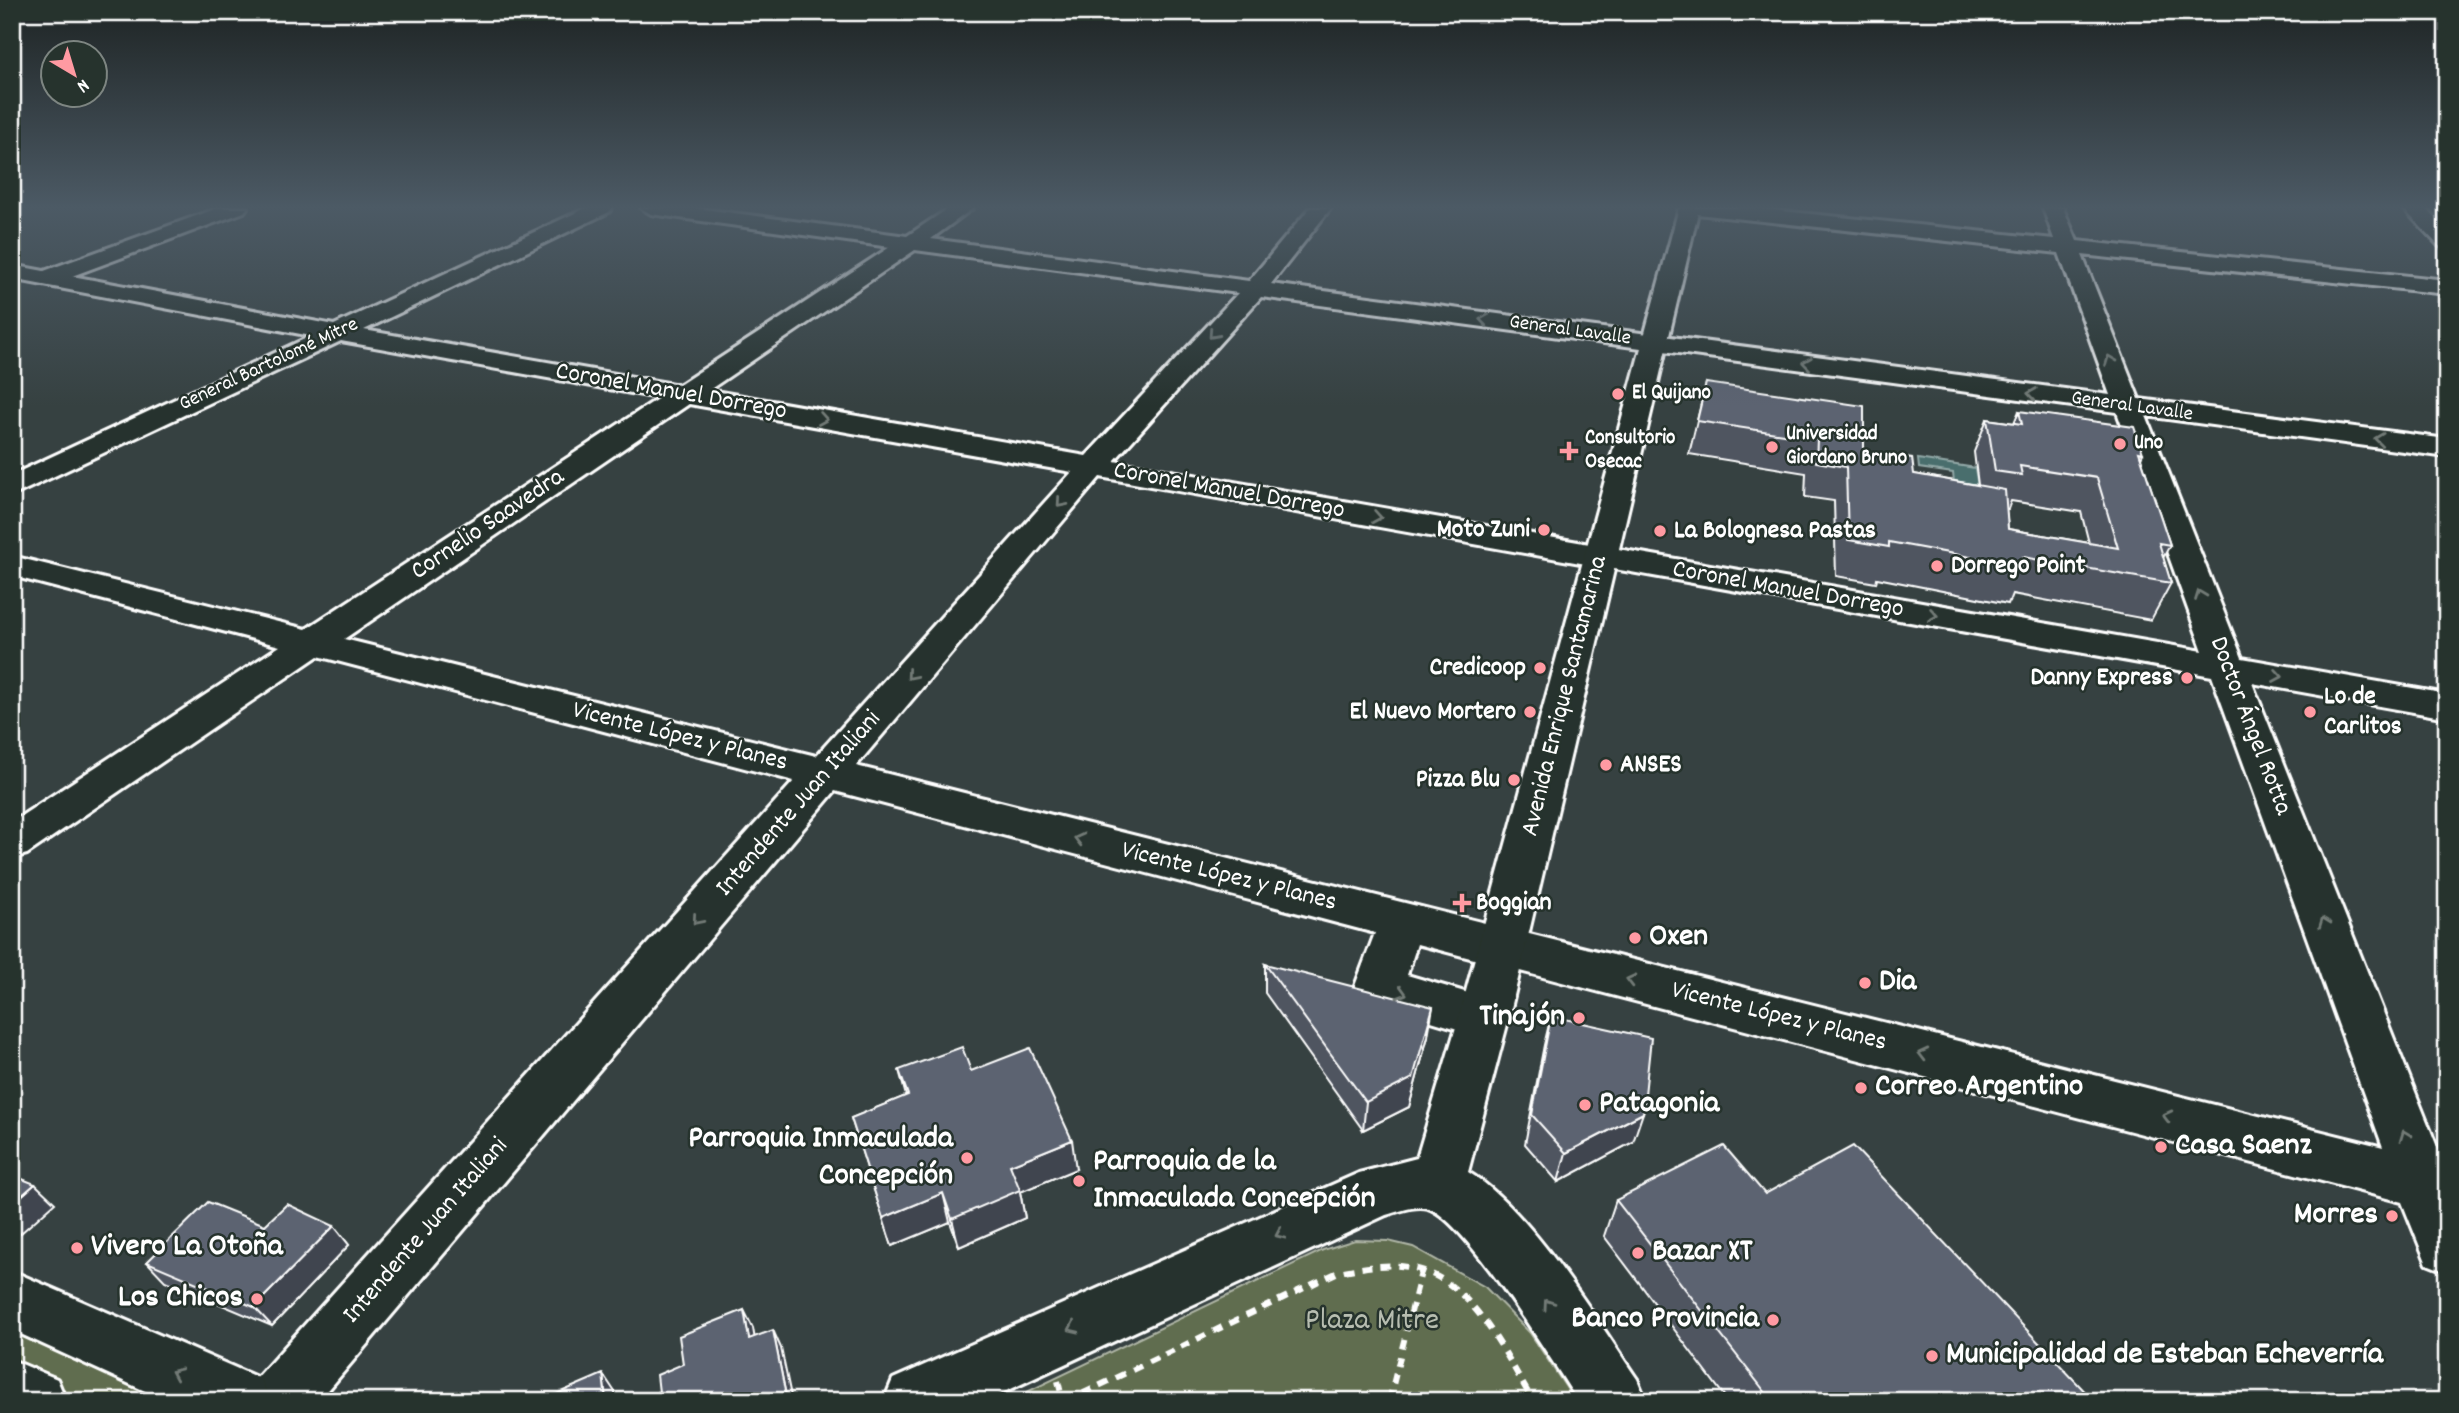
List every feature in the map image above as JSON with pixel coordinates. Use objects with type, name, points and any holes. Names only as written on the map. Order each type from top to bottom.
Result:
[{"type":"street","name":"Coronel Manuel Dorrego","points":[[23,274],[683,395],[2447,706]]},
{"type":"street","points":[[12,290],[57,274]]},
{"type":"street","name":"General Bartolomé Mitre","points":[[12,487],[462,274]]},
{"type":"street","name":"Cornelio Saavedra","points":[[12,843],[864,274]]},
{"type":"street","name":"General Lavalle","points":[[1142,274],[2447,448]]},
{"type":"street","name":"Intendente Juan Italiani","points":[[278,1401],[1093,467],[1267,274]]},
{"type":"street","name":"Avenida Enrique Santamarina","points":[[1437,1184],[1484,1017],[1672,274]]},
{"type":"street","name":"Doctor Ángel Rotta","points":[[2078,274],[2227,667],[2435,1185],[2447,1245]]},
{"type":"street","points":[[2314,274],[2447,288]]},
{"type":"street","name":"Vicente López y Planes","points":[[12,566],[2435,1185]]},
{"type":"street","points":[[1402,921],[1379,986],[1484,1017]]},
{"type":"street","points":[[915,1401],[1188,1275],[1379,1191],[1409,1185],[1437,1184],[1459,1199],[1500,1240],[1615,1401]]},
{"type":"street","points":[[12,1300],[239,1401]]},
{"type":"street","points":[[12,1391],[35,1401]]},
{"type":"path","points":[[1067,1401],[1338,1272],[1364,1264],[1422,1268],[1451,1284],[1465,1297],[1533,1401]]},
{"type":"path","points":[[1389,1401],[1422,1268]]},
{"type":"green space","name":"Plaza Mitre","points":[[1355,1240],[1388,1241],[1413,1247],[1485,1287],[1530,1333],[1575,1401],[1008,1401],[1323,1250]]},
{"type":"green space","points":[[12,1301],[239,1401],[35,1401],[12,1391]]},
{"type":"water","points":[[1918,459],[1975,468],[1978,486],[1954,482],[1953,473],[1919,468]]},
{"type":"building","points":[[1706,383],[1864,406],[1864,451],[1912,458],[1914,474],[2005,490],[2008,529],[2118,548],[2097,478],[2020,466],[2022,475],[1995,471],[1987,419],[2022,424],[2019,411],[2134,427],[2143,453],[2139,452],[2170,545],[2159,543],[2171,583],[2023,557],[2024,567],[1889,542],[1889,547],[1848,540],[1846,467],[1816,462],[1817,439],[1697,421]]},
{"type":"building","points":[[1265,964],[1433,1007],[1413,1078],[1366,1102]]},
{"type":"building","name":"Patagonia","points":[[1551,1016],[1651,1038],[1643,1113],[1566,1153],[1532,1115]]},
{"type":"building","name":"Parroquia Inmaculada Concepción","points":[[962,1047],[971,1071],[1030,1048],[1072,1140],[1010,1165],[1020,1190],[952,1219],[943,1193],[883,1218],[851,1118],[908,1095],[899,1070]]},
{"type":"building","points":[[1724,1146],[1765,1194],[1853,1146],[2094,1401],[1763,1401],[1769,1397],[1616,1200]]},
{"type":"building","points":[[12,1175],[35,1184],[12,1204]]},
{"type":"building","points":[[208,1202],[265,1225],[287,1204],[334,1226],[254,1307],[147,1262]]},
{"type":"building","points":[[744,1310],[749,1339],[773,1330],[787,1401],[660,1401],[657,1375],[683,1364],[679,1336]]},
{"type":"building","points":[[603,1374],[606,1401],[540,1401]]},
{"type":"place","name":"El Quijano","points":[[1618,394]]},
{"type":"place","name":"Uno","points":[[2120,444]]},
{"type":"place","name":"Universidad Giordano Bruno","points":[[1772,447]]},
{"type":"place","name":"Consultorio Osecac","points":[[1569,451]]},
{"type":"place","name":"Moto Zuni","points":[[1544,530]]},
{"type":"place","name":"La Bolognesa Pastas","points":[[1660,531]]},
{"type":"place","name":"Dorrego Point","points":[[1937,566]]},
{"type":"place","name":"Credicoop","points":[[1540,668]]},
{"type":"place","name":"Danny Express","points":[[2187,678]]},
{"type":"place","name":"El Nuevo Mortero","points":[[1530,712]]},
{"type":"place","name":"Lo de Carlitos","points":[[2310,712]]},
{"type":"place","name":"ANSES","points":[[1606,765]]},
{"type":"place","name":"Pizza Blu","points":[[1514,780]]},
{"type":"place","name":"Boggian","points":[[1462,903]]},
{"type":"place","name":"Oxen","points":[[1635,938]]},
{"type":"place","name":"Dia","points":[[1865,983]]},
{"type":"place","name":"Tinajón","points":[[1579,1018]]},
{"type":"place","name":"Correo Argentino","points":[[1861,1088]]},
{"type":"place","name":"Patagonia","points":[[1585,1105]]},
{"type":"place","name":"Casa Saenz","points":[[2161,1147]]},
{"type":"place","name":"Parroquia Inmaculada Concepción","points":[[967,1158]]},
{"type":"place","name":"Parroquia de la Inmaculada Concepción","points":[[1079,1181]]},
{"type":"place","name":"Morres","points":[[2392,1216]]},
{"type":"place","name":"Vivero La Otoña","points":[[77,1248]]},
{"type":"place","name":"Bazar XT","points":[[1638,1253]]},
{"type":"place","name":"Los Chicos","points":[[257,1299]]},
{"type":"place","name":"Banco Provincia","points":[[1773,1320]]},
{"type":"place","name":"Municipalidad de Esteban Echeverría","points":[[1932,1356]]}]
